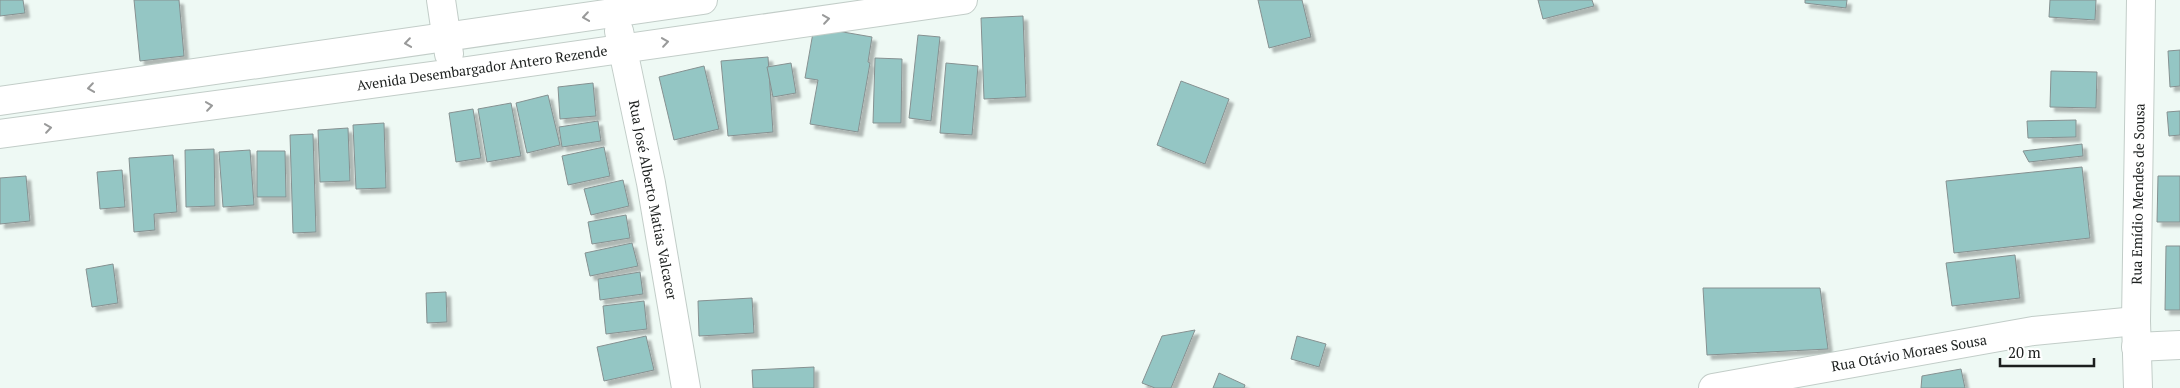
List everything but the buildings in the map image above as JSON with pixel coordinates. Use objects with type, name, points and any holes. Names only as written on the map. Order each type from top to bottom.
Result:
[{"type":"street","points":[[441,0],[452,73]]},
{"type":"street","name":"Avenida Desembargador Antero Rezende","points":[[0,134],[452,73],[963,0]]},
{"type":"street","name":"Rua Emídio Mendes de Sousa","points":[[2138,388],[2136,334],[2141,0]]},
{"type":"street","points":[[0,101],[447,38],[691,1]]},
{"type":"street","name":"Rua José Alberto Matias Valcacer","points":[[615,13],[651,183],[686,388]]},
{"type":"street","points":[[133,82],[138,116]]},
{"type":"street","name":"Rua Otávio Moraes Sousa","points":[[1713,388],[2033,331],[2136,334],[2180,345]]}]
